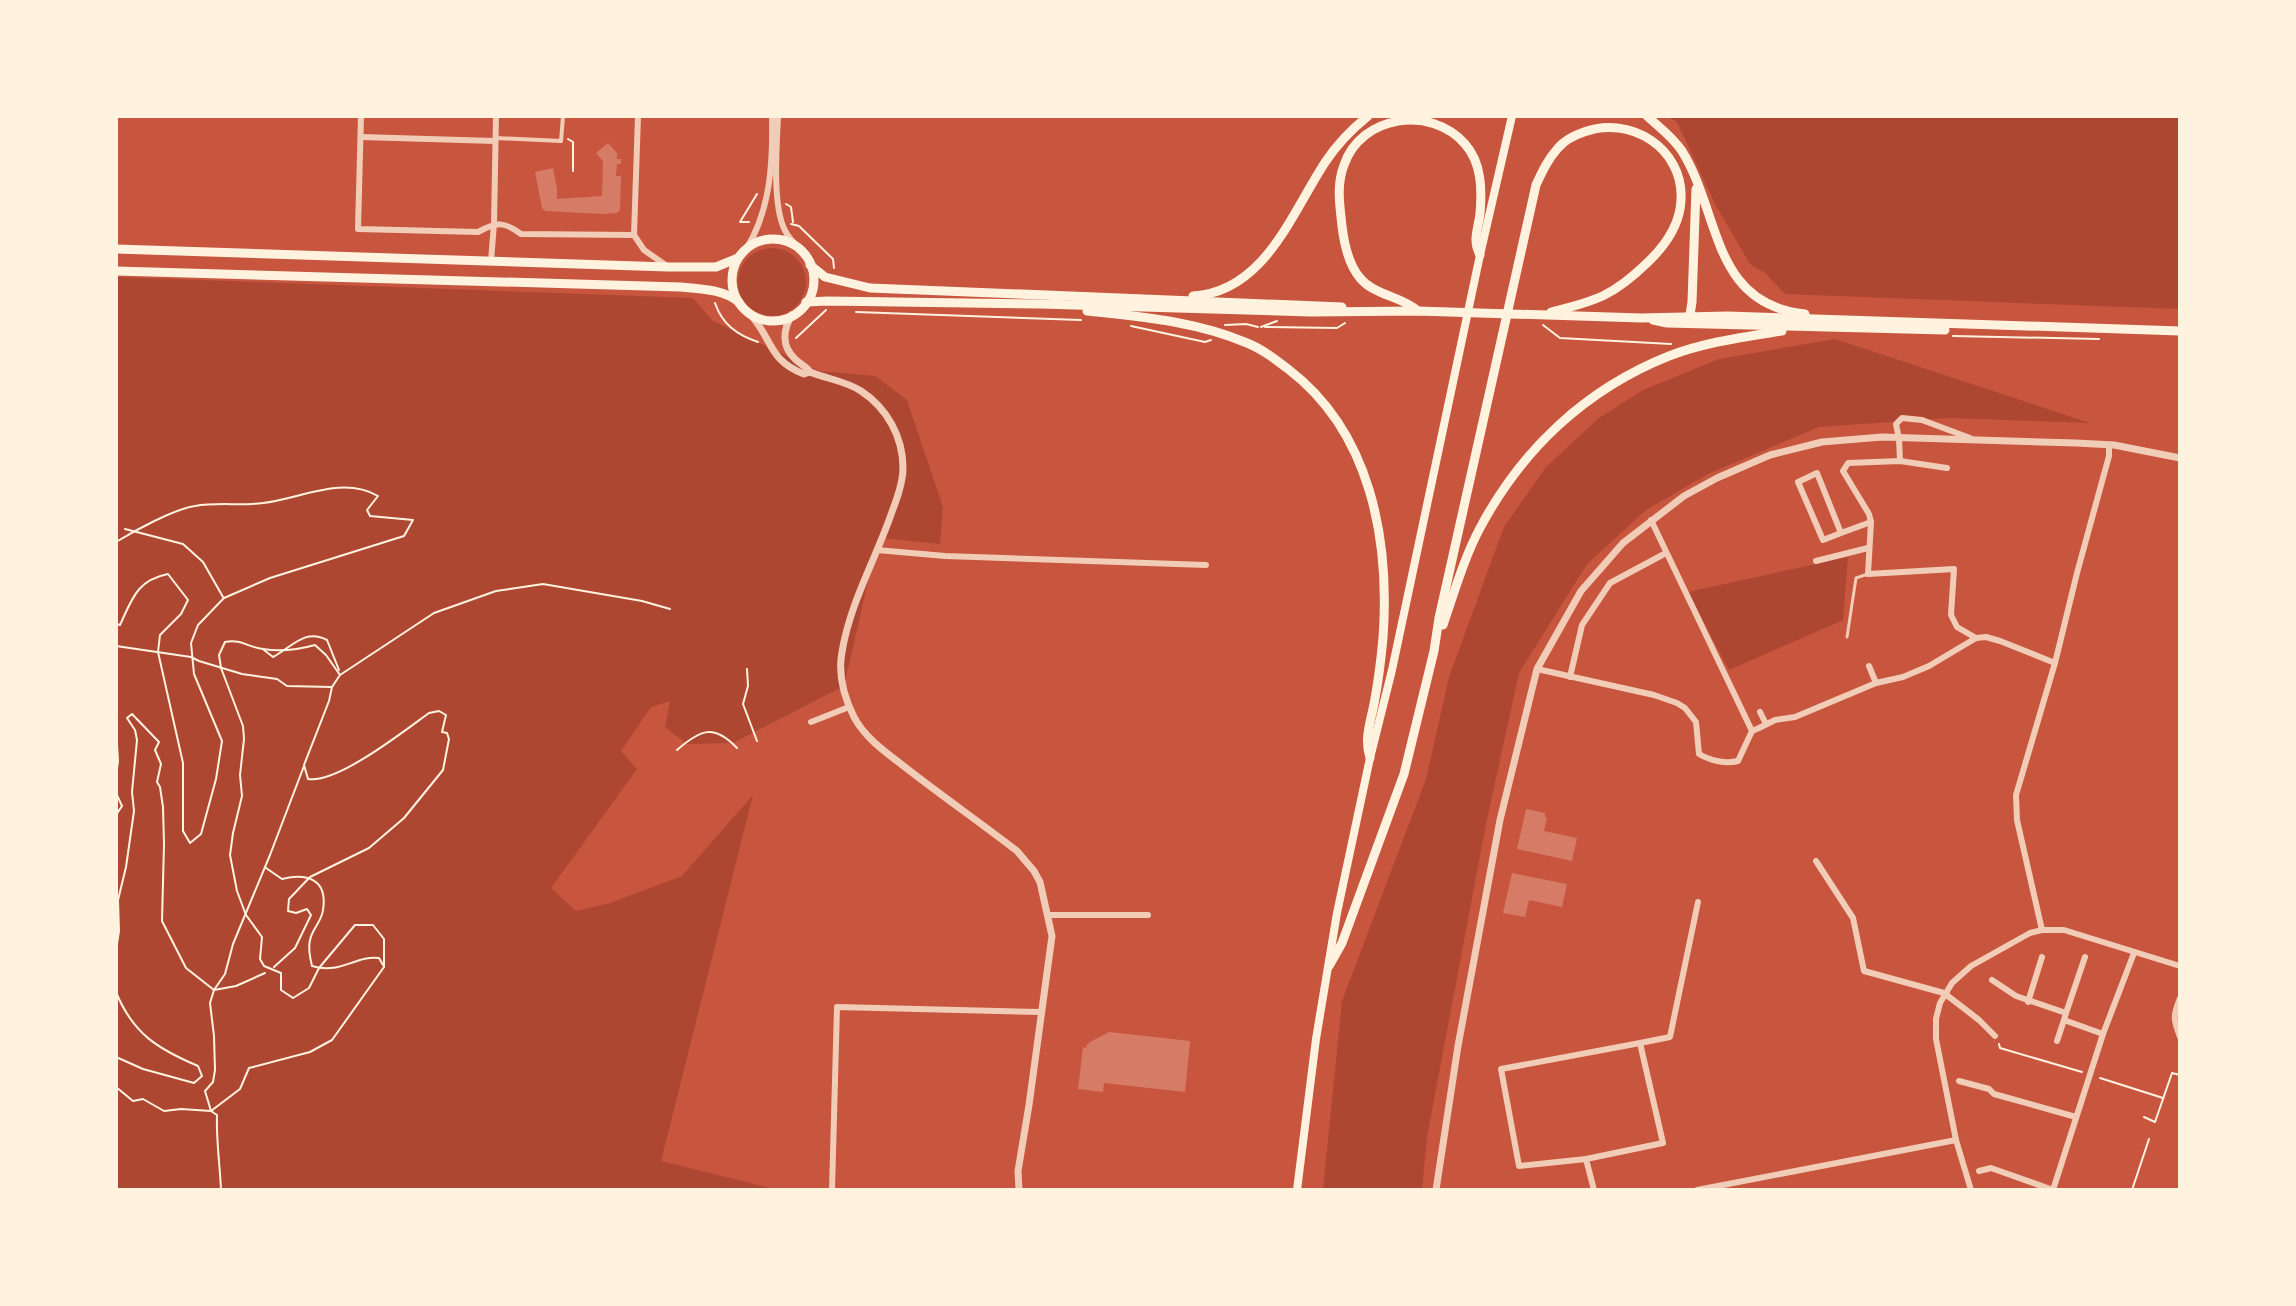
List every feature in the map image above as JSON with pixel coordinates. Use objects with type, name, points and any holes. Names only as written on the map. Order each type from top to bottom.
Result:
[{"type":"main road","points":[[1117,298],[1132,294],[1199,296],[1223,289],[1248,274],[1270,251],[1327,158],[1347,133],[1368,116]]},
{"type":"main road","points":[[1297,1190],[1316,1039],[1337,913],[1512,116]]},
{"type":"main road","points":[[1647,116],[1672,138],[1683,153],[1724,258],[1748,292],[1764,303],[1782,309],[1840,320]]},
{"type":"main road","points":[[1418,311],[1410,304],[1378,292],[1360,278],[1344,240],[1338,188],[1344,163],[1375,128],[1400,119],[1422,120],[1448,129],[1466,145],[1477,165],[1481,186],[1480,215],[1474,245],[1480,255]]},
{"type":"main road","points":[[1329,966],[1342,943],[1404,774],[1536,185],[1547,161],[1560,145],[1578,134],[1596,128],[1619,126],[1654,142],[1668,155],[1681,187],[1682,202],[1671,235],[1656,255],[1620,288],[1598,299],[1536,315]]},
{"type":"main road","points":[[1673,323],[1690,315],[1696,181]]},
{"type":"main road","points":[[739,302],[732,280],[738,258],[758,242],[772,239],[786,241],[799,248],[810,265],[825,277],[870,288],[1313,304],[1397,311]]},
{"type":"main road","points":[[116,249],[668,267],[716,267],[738,258]]},
{"type":"main road","points":[[116,271],[680,287],[730,296],[748,312],[768,320],[792,315],[806,302],[813,284],[810,265]]},
{"type":"main road","points":[[806,302],[1040,304],[1311,312],[1418,311],[1641,318],[1690,315],[2180,334]]},
{"type":"main road","points":[[1040,304],[1063,310],[1177,321],[1239,339],[1270,355],[1309,385],[1340,424],[1363,469],[1375,508],[1381,549],[1383,639],[1366,743],[1370,758]]},
{"type":"main road","points":[[1641,318],[1673,323],[1806,327],[2180,334]]},
{"type":"main road","points":[[1434,651],[1479,531],[1500,492],[1548,433],[1605,387],[1669,356],[1733,339],[1806,327]]},
{"type":"street","points":[[361,116],[358,229],[478,232],[494,224],[508,225],[521,234],[634,235]]},
{"type":"street","points":[[491,261],[496,116]]},
{"type":"street","points":[[361,137],[561,141],[563,116]]},
{"type":"street","points":[[638,116],[634,235],[644,250],[668,267]]},
{"type":"street","points":[[746,249],[760,223],[768,186],[775,116]]},
{"type":"street","points":[[775,116],[776,176],[782,223],[787,235],[799,248]]},
{"type":"street","points":[[748,312],[758,322],[770,347],[784,365],[804,374],[810,372]]},
{"type":"street","points":[[792,315],[785,328],[785,341],[792,356],[810,372],[852,386],[874,401],[894,427],[899,440],[902,482],[851,616],[842,652],[843,689],[849,707],[861,729],[877,745],[1017,851],[1040,882],[1052,936],[1018,1171],[1019,1190]]},
{"type":"street","points":[[1900,461],[1896,424],[1902,418],[1922,420],[1974,439]]},
{"type":"street","points":[[1436,1190],[1458,1046],[1500,820],[1537,669],[1581,591],[1623,543],[1684,496],[1717,478],[1770,455],[1822,442],[1882,437],[2109,445],[2180,458]]},
{"type":"street","points":[[2042,930],[2017,820],[2016,795],[2055,663],[2109,456],[2109,445]]},
{"type":"street","points":[[1947,468],[1900,461],[1848,463],[1843,471],[1871,522],[1868,574],[1954,569],[1951,615],[1957,627],[1976,638]]},
{"type":"street","points":[[1841,533],[1817,473],[1798,482],[1823,540],[1871,522]]},
{"type":"street","points":[[1651,520],[1752,731]]},
{"type":"street","points":[[1816,561],[1868,548]]},
{"type":"street","points":[[877,550],[945,556],[1206,565]]},
{"type":"street","points":[[1570,677],[1582,625],[1610,583],[1666,553]]},
{"type":"street","points":[[1537,669],[1677,703],[1696,722],[1699,754],[1730,763],[1738,761],[1752,731],[1775,720],[1795,717],[1876,683],[1903,677],[1929,666],[1976,638],[2000,641],[2055,663]]},
{"type":"street","points":[[1869,666],[1876,683]]},
{"type":"street","points":[[811,722],[849,707]]},
{"type":"street","points":[[1760,712],[1766,724]]},
{"type":"street","points":[[1816,861],[1853,918],[1864,971],[1944,993],[1995,1036]]},
{"type":"street","points":[[1640,1043],[1663,1143],[1586,1159],[1519,1166],[1501,1069],[1670,1037],[1698,902]]},
{"type":"street","points":[[1048,915],[1148,915]]},
{"type":"street","points":[[1971,1190],[1956,1140],[1936,1039],[1936,1019],[1944,993],[1952,983],[1971,966],[2030,933],[2042,930],[2064,930],[2180,966]]},
{"type":"street","points":[[1979,1171],[1991,1168],[2053,1190],[2103,1034],[2134,953]]},
{"type":"street","points":[[2028,1002],[2042,957]]},
{"type":"street","points":[[2057,1041],[2085,957]]},
{"type":"street","points":[[1992,980],[2028,1002],[2103,1034]]},
{"type":"street","points":[[2180,998],[2173,1012],[2180,1037]]},
{"type":"street","points":[[832,1190],[837,1007],[1041,1012]]},
{"type":"street","points":[[1959,1081],[2076,1117]]},
{"type":"street","points":[[1697,1190],[1956,1140]]},
{"type":"street","points":[[1586,1159],[1594,1190]]},
{"type":"lane","points":[[1847,637],[1856,578],[1868,574]]},
{"type":"path","points":[[561,135],[573,142],[573,171]]},
{"type":"path","points":[[760,223],[740,222],[757,194],[768,186]]},
{"type":"path","points":[[779,201],[791,207],[794,223]]},
{"type":"path","points":[[782,223],[799,226],[833,259],[833,274]]},
{"type":"path","points":[[714,300],[725,323],[741,336],[764,342]]},
{"type":"path","points":[[793,340],[827,308]]},
{"type":"path","points":[[849,309],[858,313],[1092,321]]},
{"type":"path","points":[[1219,329],[1227,325],[1337,328],[1352,317]]},
{"type":"path","points":[[1129,326],[1205,342]]},
{"type":"path","points":[[1546,326],[1560,338],[1664,342]]},
{"type":"path","points":[[1944,336],[2110,339]]},
{"type":"path","points":[[116,542],[135,530],[193,506],[265,503],[324,489],[365,488],[378,496],[367,510],[370,516],[413,520],[404,536],[270,578],[224,598],[198,625],[191,643],[194,674],[222,741],[216,779],[201,834],[190,843],[183,831],[183,763],[158,652],[160,635],[181,614],[188,600],[168,574],[150,577],[133,597],[120,625],[116,624]]},
{"type":"path","points":[[125,529],[183,544],[203,562],[224,598]]},
{"type":"path","points":[[211,1111],[205,1091],[213,1082],[215,1070],[210,1003],[214,990],[225,974],[233,944],[265,868],[332,687],[340,675],[434,613],[496,591],[543,584],[642,601],[670,609]]},
{"type":"path","points":[[116,598],[116,606]]},
{"type":"path","points":[[263,649],[273,657],[305,636],[317,635],[327,640],[340,675]]},
{"type":"path","points":[[211,1111],[240,1089],[249,1068],[310,1052],[332,1040],[384,967],[384,939],[373,925],[355,925],[319,968],[309,988],[293,998],[281,990],[281,973],[264,966],[260,959],[262,937],[246,915],[237,891],[230,855],[242,796],[240,775],[244,739],[243,726],[221,668],[219,655],[225,642],[236,640],[263,649],[285,651],[315,645],[340,675]]},
{"type":"path","points":[[116,646],[191,657],[242,674],[277,679],[287,686],[332,687]]},
{"type":"path","points":[[747,669],[748,686],[743,704],[757,741]]},
{"type":"path","points":[[274,967],[295,948],[311,915],[307,909],[296,913],[288,911],[289,899],[310,877],[369,848],[404,818],[443,770],[449,739],[447,733],[442,732],[446,715],[439,711],[429,713],[375,752],[317,780],[308,779],[304,765]]},
{"type":"path","points":[[116,950],[118,900],[134,811],[132,792],[137,740],[127,718],[132,714],[159,742],[155,750],[161,764],[157,782],[163,807],[162,921],[186,968],[214,990],[236,986],[265,973]]},
{"type":"path","points":[[116,727],[116,776]]},
{"type":"path","points":[[677,750],[695,736],[708,732],[720,733],[737,748]]},
{"type":"path","points":[[116,793],[122,806],[116,815]]},
{"type":"path","points":[[265,868],[282,879],[298,875],[310,877],[317,884],[323,897],[323,912],[310,940],[312,966],[324,970],[371,957],[379,958],[384,967]]},
{"type":"path","points":[[116,992],[137,1028],[165,1052],[198,1066],[202,1076],[194,1083],[143,1069],[116,1057]]},
{"type":"path","points":[[1995,1036],[2000,1048],[2163,1098]]},
{"type":"path","points":[[2144,1117],[2155,1122],[2172,1073],[2180,1075]]},
{"type":"path","points":[[116,1087],[133,1101],[143,1099],[164,1111],[211,1111],[217,1115],[221,1190]]},
{"type":"path","points":[[2132,1190],[2149,1139]]},
{"type":"shaded area","points":[[1667,116],[2180,116],[2180,309],[1785,294],[1765,273],[1750,264],[1716,206],[1677,122]]},
{"type":"shaded area","points":[[772,248],[796,258],[806,282],[796,306],[772,316],[748,306],[738,282],[748,258]]},
{"type":"shaded area","points":[[116,277],[693,298],[713,321],[819,371],[875,376],[907,400],[943,507],[940,544],[880,538],[844,686],[733,743],[687,744],[665,727],[670,701],[651,707],[621,751],[637,769],[551,888],[576,911],[610,903],[682,876],[753,795],[661,1161],[778,1190],[116,1190]]},
{"type":"shaded area","points":[[1835,339],[2090,423],[1949,418],[1819,427],[1710,473],[1646,510],[1587,564],[1519,673],[1486,824],[1427,1137],[1422,1190],[1323,1190],[1342,1001],[1426,779],[1449,677],[1504,527],[1546,467],[1599,418],[1643,390],[1719,359]]},
{"type":"shaded area","points":[[1848,557],[1843,620],[1729,670],[1688,592]]},
{"type":"building","points":[[608,143],[617,153],[617,159],[621,159],[621,164],[617,164],[616,176],[621,176],[620,210],[603,214],[545,211],[535,172],[553,168],[557,199],[602,196],[603,161],[596,153]]},
{"type":"building","points":[[1526,809],[1545,813],[1544,831],[1577,838],[1572,861],[1517,849]]},
{"type":"building","points":[[1512,873],[1567,884],[1562,907],[1529,900],[1525,917],[1503,913]]},
{"type":"building","points":[[1109,1032],[1190,1041],[1185,1092],[1104,1083],[1103,1092],[1078,1089],[1083,1047],[1087,1048],[1090,1042]]}]
